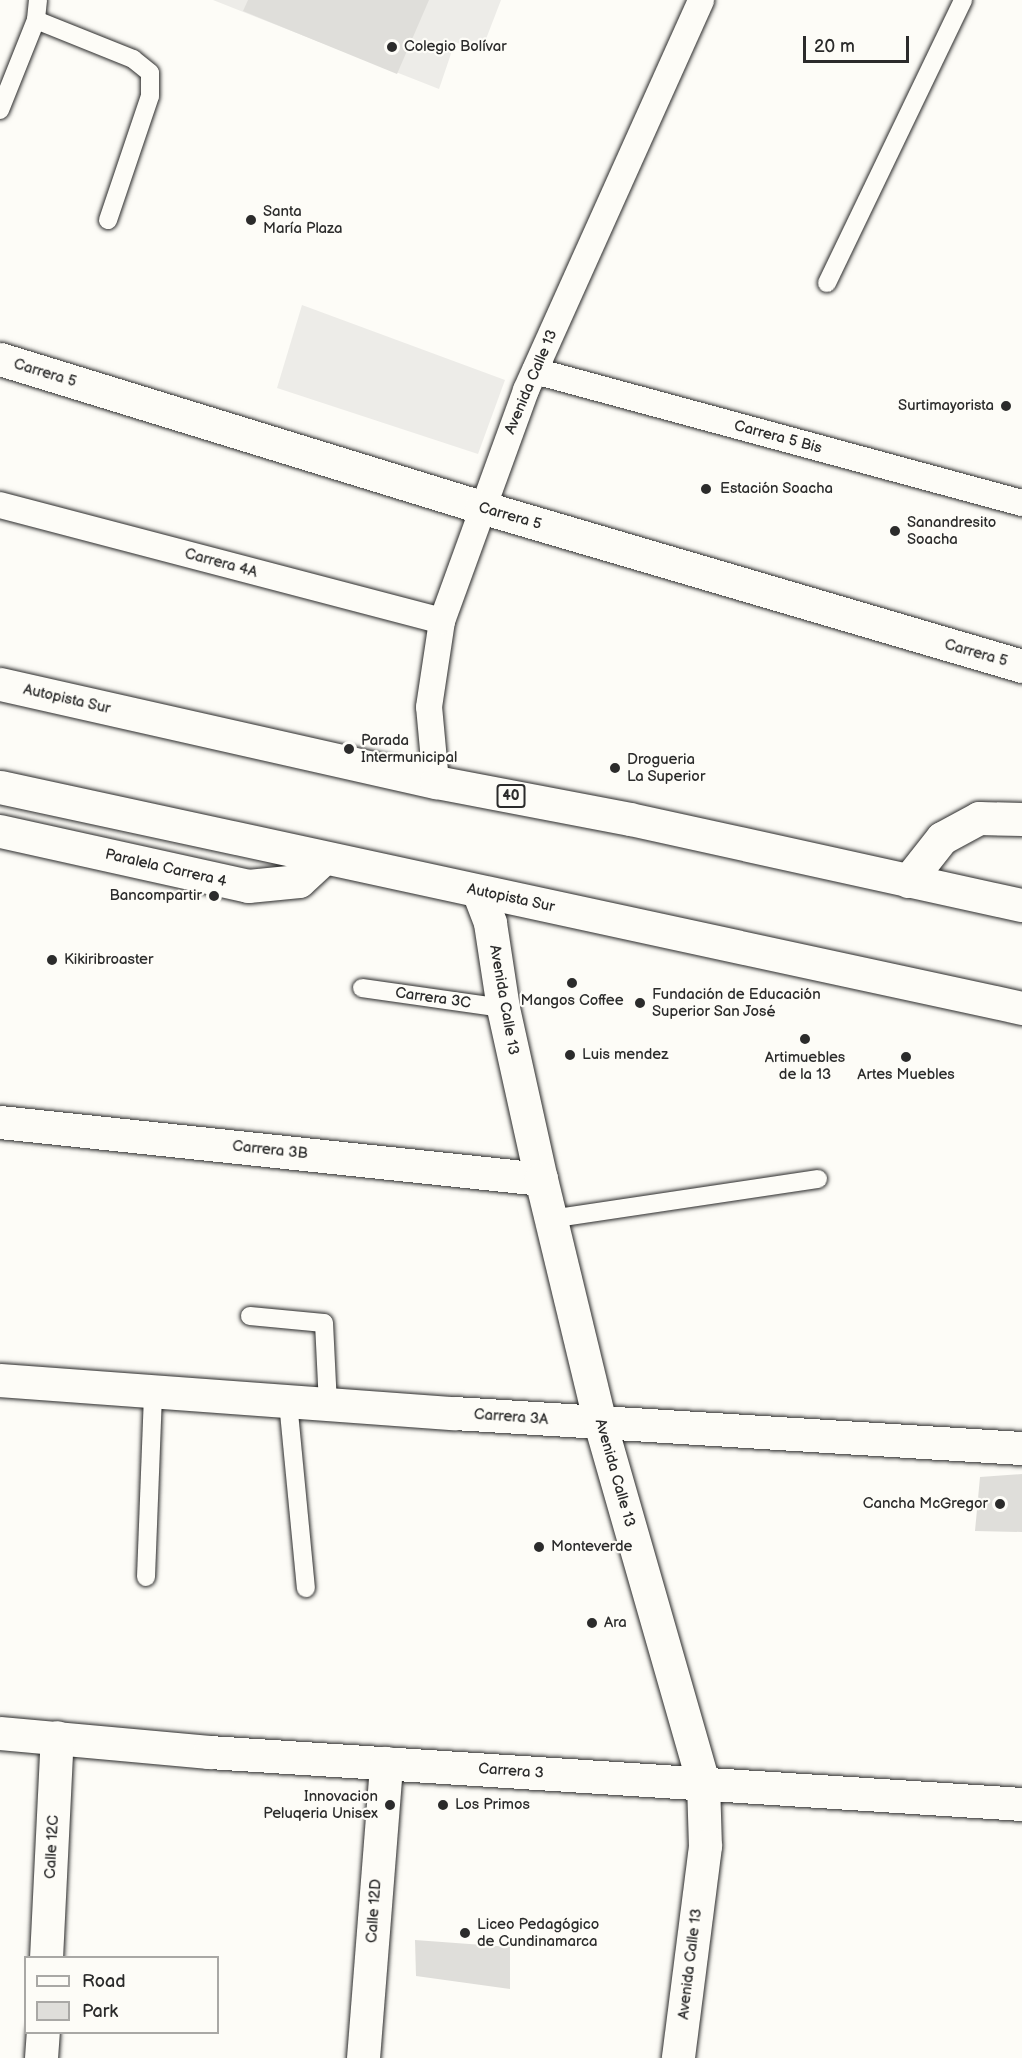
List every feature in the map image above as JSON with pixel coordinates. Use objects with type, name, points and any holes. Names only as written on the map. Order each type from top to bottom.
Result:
[{"type":"main road","name":"Carrera 5","points":[[0,359],[481,507],[1018,655]]},
{"type":"main road","name":"Autopista Sur","points":[[0,684],[436,782],[630,819],[1022,905]]},
{"type":"main road","name":"Autopista Sur","points":[[0,787],[1022,1008]]},
{"type":"main road","points":[[908,881],[942,838],[979,818],[1022,819]]},
{"type":"main road","name":"Paralela Carrera 4","points":[[0,831],[248,886],[299,881],[324,858]]},
{"type":"main road","name":"Avenida Calle 13","points":[[478,891],[490,922],[503,1008],[540,1179],[600,1423],[703,1783],[705,1846],[678,2058]]},
{"type":"main road","name":"Carrera 3B","points":[[0,1122],[540,1179]]},
{"type":"main road","name":"Carrera 3A","points":[[0,1380],[328,1405],[1022,1448]]},
{"type":"main road","name":"Carrera 3","points":[[0,1733],[386,1763],[1022,1804]]},
{"type":"main road","name":"Calle 12C","points":[[46,1956],[57,1737]]},
{"type":"main road","name":"Calle 12D","points":[[363,2058],[386,1763]]},
{"type":"main road","points":[[41,2058],[43,2034]]},
{"type":"street","name":"Avenida Calle 13","points":[[436,782],[429,707],[442,621],[481,507],[535,371],[701,0]]},
{"type":"street","name":"Carrera 5 Bis","points":[[535,371],[1022,503]]},
{"type":"street","name":"Carrera 4A","points":[[0,505],[442,621]]},
{"type":"lane","points":[[0,110],[36,20],[38,0]]},
{"type":"lane","points":[[827,283],[963,0]]},
{"type":"lane","points":[[36,20],[133,59],[150,73],[150,96],[108,220]]},
{"type":"lane","name":"Carrera 3C","points":[[363,988],[503,1008]]},
{"type":"lane","points":[[550,1220],[818,1179]]},
{"type":"lane","points":[[250,1316],[324,1323],[328,1405]]},
{"type":"lane","points":[[146,1577],[153,1391]]},
{"type":"lane","points":[[288,1402],[306,1588]]},
{"type":"shaded area","name":"Colegio Bolívar","points":[[213,0],[501,0],[481,52],[455,42],[439,89]]},
{"type":"shaded area","points":[[302,305],[505,380],[478,454],[277,388]]},
{"type":"green space","points":[[248,0],[429,0],[397,74],[243,11]]},
{"type":"green space","name":"Cancha McGregor","points":[[1022,1474],[1022,1532],[975,1531],[980,1477]]},
{"type":"green space","points":[[415,1940],[510,1947],[510,1989],[416,1976]]},
{"type":"place","name":"Colegio Bolívar","points":[[392,47]]},
{"type":"place","name":"Santa María Plaza","points":[[251,220]]},
{"type":"place","name":"Surtimayorista","points":[[1006,406]]},
{"type":"place","name":"Estación Soacha","points":[[706,489]]},
{"type":"place","name":"Sanandresito Soacha","points":[[895,531]]},
{"type":"place","name":"Parada Intermunicipal","points":[[349,749]]},
{"type":"place","name":"Drogueria La Superior","points":[[615,768]]},
{"type":"place","name":"Bancompartir","points":[[214,896]]},
{"type":"place","name":"Kikiribroaster","points":[[52,960]]},
{"type":"place","name":"Mangos Coffee","points":[[572,983]]},
{"type":"place","name":"Fundación de Educación Superior San José","points":[[640,1003]]},
{"type":"place","name":"Artimuebles de la 13","points":[[805,1039]]},
{"type":"place","name":"Luis mendez","points":[[570,1055]]},
{"type":"place","name":"Artes Muebles","points":[[906,1057]]},
{"type":"place","name":"Cancha McGregor","points":[[1000,1504]]},
{"type":"place","name":"Monteverde","points":[[539,1547]]},
{"type":"place","name":"Ara","points":[[592,1623]]},
{"type":"place","name":"Innovacion Peluqeria Unisex","points":[[390,1805]]},
{"type":"place","name":"Los Primos","points":[[443,1805]]},
{"type":"place","name":"Liceo Pedagógico de Cundinamarca","points":[[465,1933]]}]
